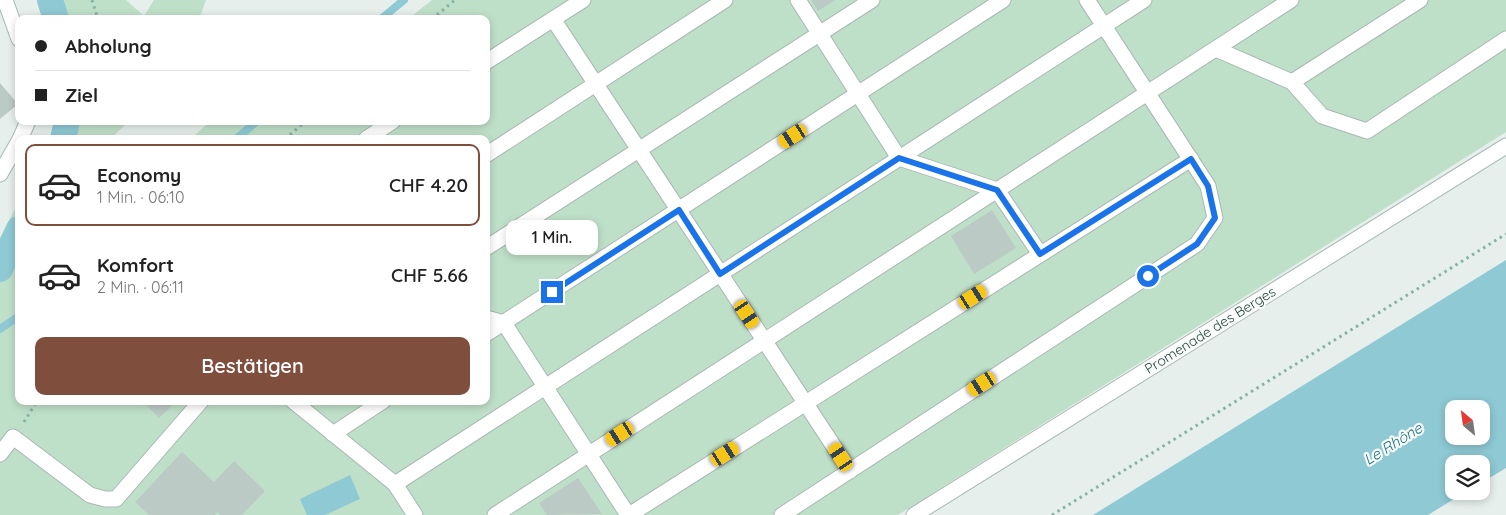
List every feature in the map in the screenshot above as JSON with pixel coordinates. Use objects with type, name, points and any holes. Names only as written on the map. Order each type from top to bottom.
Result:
[{"type":"street","points":[[5,0],[15,28]]},
{"type":"street","points":[[490,59],[583,0]]},
{"type":"street","points":[[490,151],[725,0]]},
{"type":"street","points":[[798,0],[899,158],[997,190],[1040,254]]},
{"type":"street","points":[[490,245],[872,0]]},
{"type":"street","points":[[490,332],[1003,0]]},
{"type":"street","points":[[782,515],[1197,244],[1215,218],[1208,186],[1087,0]]},
{"type":"street","points":[[395,484],[1144,0]]},
{"type":"street","points":[[495,515],[1291,0]]},
{"type":"street","points":[[1292,82],[1420,0]]},
{"type":"street","points":[[553,19],[850,471]]},
{"type":"street","points":[[1216,48],[1292,82],[1322,116],[1366,131],[1506,39]]},
{"type":"street","points":[[372,135],[387,125]]},
{"type":"street","name":"Promenade des Berges","points":[[914,515],[1506,146]]},
{"type":"street","points":[[0,174],[15,148]]},
{"type":"street","points":[[490,319],[504,323],[628,515],[1191,159]]},
{"type":"street","points":[[0,454],[13,437],[90,494],[105,499],[116,499],[198,405]]},
{"type":"street","points":[[297,405],[395,484],[415,515]]},
{"type":"street","points":[[333,434],[377,405]]},
{"type":"path","points":[[92,0],[97,15]]},
{"type":"path","points":[[437,15],[455,0]]},
{"type":"path","points":[[290,135],[301,125]]},
{"type":"path","points":[[1052,515],[1506,234]]},
{"type":"green space","points":[[64,0],[126,0],[143,15],[58,15]]},
{"type":"green space","points":[[154,0],[206,0],[200,15],[145,15]]},
{"type":"green space","points":[[432,0],[1506,0],[1506,132],[898,515],[0,515],[0,238],[15,209],[15,405],[490,405],[490,135],[195,135],[206,125],[490,125],[490,15],[413,15]]},
{"type":"green space","points":[[57,125],[125,125],[114,135],[52,135]]},
{"type":"water","name":"Le Rhône","points":[[1506,260],[1506,468],[1490,478],[1490,455],[1445,455],[1445,500],[1452,500],[1428,515],[1093,515]]},
{"type":"water","points":[[350,475],[360,499],[325,515],[307,515],[300,499]]},
{"type":"building","points":[[811,0],[835,0],[818,11]]},
{"type":"building","points":[[0,83],[15,100],[15,106],[0,119]]},
{"type":"building","points":[[992,210],[1016,248],[974,274],[951,236]]},
{"type":"building","points":[[146,405],[173,405],[159,418]]},
{"type":"building","points":[[182,452],[214,482],[234,461],[265,491],[242,515],[220,515],[217,512],[215,515],[149,515],[135,502]]},
{"type":"building","points":[[578,478],[602,514],[547,515],[539,503]]},
{"type":"waterway","points":[[50,0],[55,15]]},
{"type":"waterway","points":[[386,15],[404,0]]},
{"type":"waterway","points":[[64,135],[66,125]]},
{"type":"waterway","points":[[241,135],[252,125]]},
{"type":"waterway","points":[[0,269],[15,237]]},
{"type":"waterway","points":[[0,329],[15,319]]},
{"type":"route","points":[[552,292],[679,210],[720,274],[899,158],[997,190],[1040,254],[1191,159],[1208,186],[1215,218],[1197,244],[1148,276]]}]
